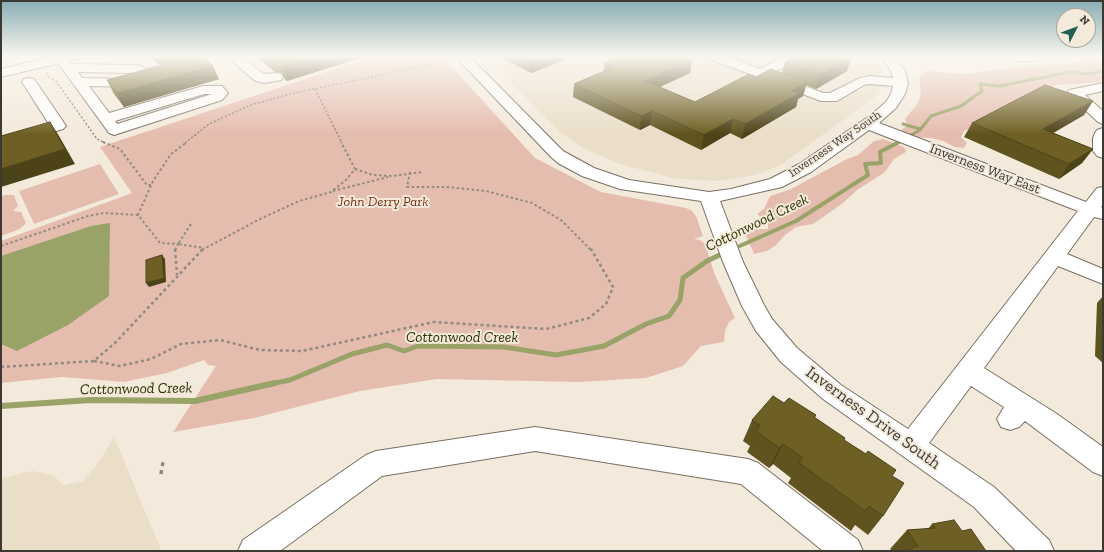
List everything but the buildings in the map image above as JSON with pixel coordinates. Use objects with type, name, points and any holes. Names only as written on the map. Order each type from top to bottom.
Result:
[{"type":"street","points":[[1,143],[58,126],[29,82]]},
{"type":"street","points":[[78,82],[127,83],[132,82]]},
{"type":"street","points":[[78,82],[114,130],[217,98],[221,93],[218,89],[203,90],[106,119]]},
{"type":"street","name":"Inverness Way South","points":[[486,82],[557,154],[579,167],[606,179],[630,186],[709,197],[731,194],[776,184],[805,168],[868,124],[891,105],[898,94],[901,83]]},
{"type":"street","points":[[781,82],[821,97],[832,98],[861,82]]},
{"type":"street","points":[[888,82],[901,83]]},
{"type":"street","points":[[1103,87],[1074,94],[1103,119]]},
{"type":"street","name":"Inverness Way East","points":[[868,124],[925,146],[1099,205]]},
{"type":"street","points":[[1103,133],[1101,138],[1101,151],[1103,153]]},
{"type":"street","name":"Inverness Drive South","points":[[709,197],[734,262],[758,316],[790,355],[832,392],[984,497],[1038,551]]},
{"type":"street","points":[[911,446],[1054,256],[1099,205]]},
{"type":"street","points":[[1054,256],[1103,277]]},
{"type":"street","points":[[968,370],[1017,412],[1048,422],[1103,463]]},
{"type":"street","points":[[254,551],[376,464],[535,439],[748,472],[847,551]]},
{"type":"path","points":[[138,215],[152,181],[171,154],[209,124],[251,105],[294,92],[348,82]]},
{"type":"path","points":[[315,88],[355,169],[373,175],[392,176]]},
{"type":"path","points":[[331,192],[346,180],[355,169]]},
{"type":"path","points":[[1,367],[94,361],[120,366],[151,358],[181,344],[220,340],[260,350],[302,351],[434,322],[546,329],[589,318],[606,304],[613,287],[589,246],[561,220],[532,203],[486,191],[446,187],[407,187],[410,172]]},
{"type":"path","points":[[94,361],[116,342],[177,275],[204,248],[299,201],[392,176],[410,172],[423,172]]},
{"type":"path","points":[[1,246],[88,216],[104,213],[138,215],[160,243],[204,248]]},
{"type":"path","points":[[177,275],[175,248],[191,224]]},
{"type":"path","points":[[161,474],[162,462]]},
{"type":"shaded area","points":[[510,82],[884,82],[882,89],[878,95],[781,165],[755,175],[718,181],[673,178],[620,164],[583,148],[560,132]]},
{"type":"shaded area","points":[[110,223],[109,296],[68,325],[17,351],[1,344],[1,256],[91,226]]},
{"type":"shaded area","points":[[114,437],[160,547],[160,551],[1,551],[1,478],[33,471],[53,475],[64,485],[83,481],[100,460]]},
{"type":"green space","name":"John Derry Park","points":[[297,82],[465,82],[535,158],[601,192],[686,208],[692,211],[696,216],[703,236],[694,239],[700,240],[705,244],[715,275],[735,318],[729,322],[725,331],[724,342],[701,346],[683,366],[646,378],[579,382],[437,379],[360,391],[254,418],[173,432],[216,366],[208,365],[204,360],[167,373],[124,382],[62,377],[1,383],[1,241],[132,193],[100,147]]},
{"type":"green space","points":[[919,82],[1103,82],[1057,85],[1052,87],[1052,90],[964,131],[961,137],[967,143],[964,148],[955,147],[943,141],[917,137],[902,132],[901,130],[907,126],[903,124],[907,124],[905,119],[918,103],[921,94]]},
{"type":"green space","points":[[883,139],[904,147],[906,152],[894,159],[885,172],[857,190],[843,203],[813,224],[796,227],[785,235],[775,246],[767,251],[754,254],[742,226],[768,229],[768,223],[757,214],[764,209],[770,196],[791,189],[847,159],[858,155],[874,141]]},
{"type":"green space","points":[[100,164],[119,194],[34,224],[19,191]]},
{"type":"green space","points":[[5,195],[14,195],[18,206],[13,211],[21,212],[26,223],[20,229],[1,236],[1,197]]},
{"type":"waterway","name":"Cottonwood Creek","points":[[897,143],[920,130],[931,116],[961,106],[982,91],[980,84],[1000,86],[1021,82]]},
{"type":"waterway","points":[[903,124],[920,129]]},
{"type":"waterway","name":"Cottonwood Creek","points":[[733,249],[796,221],[868,175],[865,164],[881,163],[880,152],[899,142]]},
{"type":"waterway","name":"Cottonwood Creek","points":[[275,383],[290,380],[352,354],[387,345],[404,351],[418,346],[504,347],[556,355],[604,346],[646,324],[669,316],[680,300],[683,278],[707,261],[726,252]]},
{"type":"waterway","name":"Cottonwood Creek","points":[[1,406],[90,400],[195,401],[275,383]]},
{"type":"waterway","name":"Cottonwood Creek","points":[[270,384],[275,383]]}]
